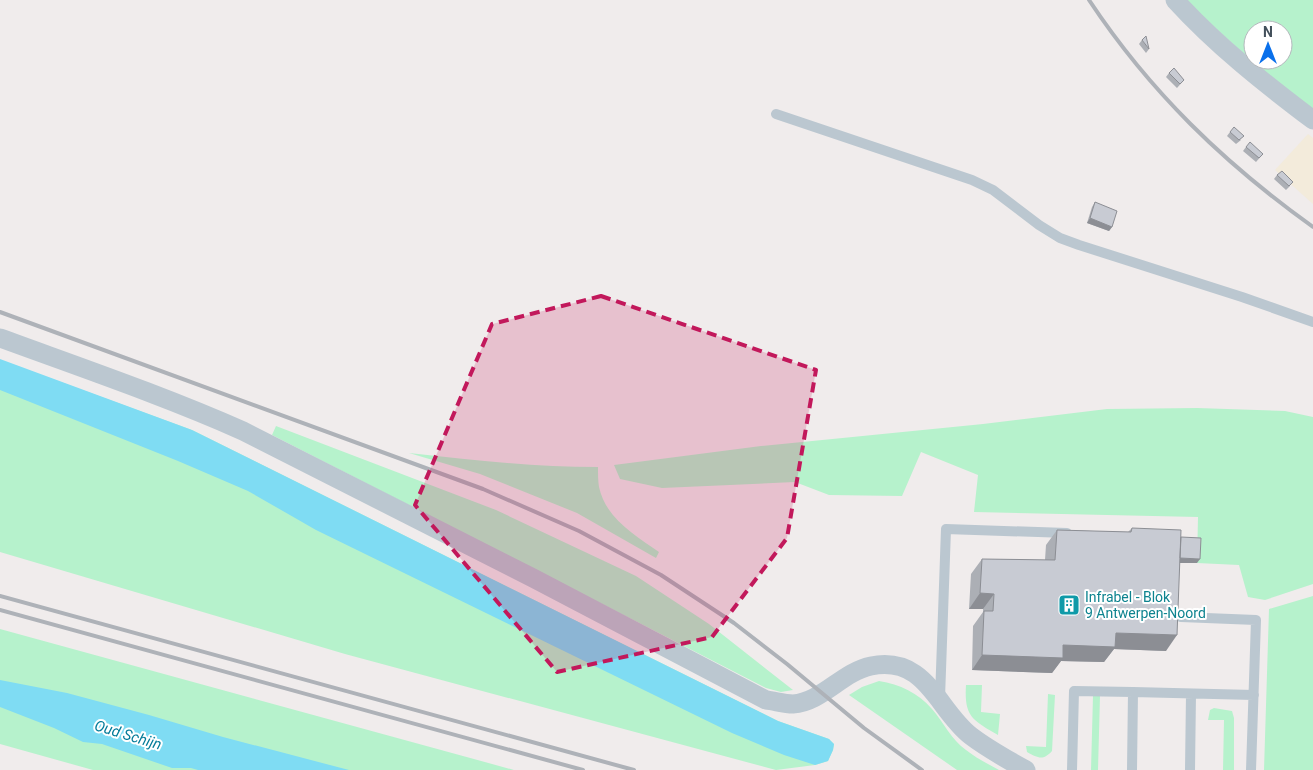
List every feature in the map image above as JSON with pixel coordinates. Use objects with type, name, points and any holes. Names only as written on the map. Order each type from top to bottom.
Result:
[{"type":"street","points":[[1174,0],[1232,55],[1313,120]]},
{"type":"street","points":[[0,338],[199,411],[243,431],[533,578],[766,700],[787,704],[803,702],[813,698],[852,673],[872,666],[897,667],[918,675],[940,699],[955,720],[970,735],[1026,770]]},
{"type":"lane","points":[[776,114],[972,180],[993,190],[1039,225],[1060,238],[1313,322]]},
{"type":"lane","points":[[940,699],[946,529],[1082,533]]},
{"type":"lane","points":[[1181,617],[1256,620],[1251,770]]},
{"type":"lane","points":[[1072,770],[1074,691],[1254,695]]},
{"type":"lane","points":[[1132,770],[1133,692]]},
{"type":"lane","points":[[1190,770],[1191,694]]},
{"type":"highlighted area","points":[[601,296],[816,370],[787,538],[712,637],[557,672],[415,505],[492,324]]},
{"type":"green space","points":[[1184,0],[1313,0],[1313,111],[1283,89],[1262,70],[1293,70],[1293,20],[1243,20],[1243,53]]},
{"type":"green space","points":[[0,360],[192,430],[778,721],[829,739],[834,744],[828,761],[815,765],[776,770],[345,654],[0,552]]},
{"type":"green space","points":[[1197,408],[1285,411],[1313,417],[1313,584],[1265,600],[1248,597],[1239,565],[1197,563],[1198,517],[974,512],[978,475],[921,452],[902,496],[829,495],[795,482],[662,488],[620,479],[614,465],[761,446],[983,424],[1107,409]]},
{"type":"green space","points":[[276,426],[496,510],[636,576],[709,624],[793,690],[781,692],[766,688],[272,435]]},
{"type":"green space","points":[[409,453],[480,461],[598,467],[599,487],[608,508],[631,532],[659,552],[656,558],[577,513],[480,474]]},
{"type":"green space","points":[[1313,596],[1313,770],[1264,770],[1269,609]]},
{"type":"green space","points":[[0,629],[514,770],[93,770],[0,744]]},
{"type":"green space","points":[[879,681],[894,684],[921,698],[961,746],[974,756],[999,770],[957,770],[849,695],[862,687]]},
{"type":"green space","points":[[966,685],[982,685],[981,712],[1000,714],[998,735],[976,721],[968,710],[966,704]]},
{"type":"green space","points":[[1048,694],[1055,695],[1052,751],[1040,758],[1027,752],[1026,746],[1046,747]]},
{"type":"green space","points":[[1093,696],[1100,696],[1098,770],[1091,770]]},
{"type":"green space","points":[[1214,708],[1232,711],[1234,718],[1234,770],[1223,770],[1224,720],[1208,720],[1210,710]]},
{"type":"sand","points":[[1308,134],[1313,138],[1313,204],[1275,170]]},
{"type":"water","points":[[0,359],[192,430],[778,721],[829,739],[834,744],[828,761],[815,765],[784,755],[732,733],[316,530],[248,491],[0,390]]},
{"type":"water","name":"Oud Schijn","points":[[0,680],[67,693],[349,770],[198,770],[172,768],[102,744],[83,742],[54,728],[0,707]]},
{"type":"building","points":[[1146,36],[1149,49],[1142,40]]},
{"type":"building","points":[[1174,68],[1184,80],[1180,84],[1169,73]]},
{"type":"building","points":[[1234,127],[1244,136],[1239,140],[1230,132]]},
{"type":"building","points":[[1250,142],[1263,154],[1259,158],[1246,147]]},
{"type":"building","points":[[1282,171],[1293,182],[1289,186],[1277,175]]},
{"type":"building","points":[[1095,202],[1117,211],[1112,227],[1090,218]]},
{"type":"building","name":"Infrabel - Blok 9 Antwerpen-Noord","points":[[1132,528],[1181,530],[1177,635],[1116,633],[1115,647],[1063,645],[1063,658],[982,655],[984,611],[993,611],[994,594],[980,593],[982,559],[1055,560],[1057,530],[1131,532]]},
{"type":"building","points":[[1181,537],[1201,538],[1200,559],[1180,558]]},
{"type":"railway","points":[[1089,0],[1112,34],[1137,65],[1190,124],[1280,203],[1313,227]]},
{"type":"railway","points":[[0,312],[483,489],[579,531],[661,575],[734,623],[864,728],[922,770]]},
{"type":"railway","points":[[0,596],[634,770]]},
{"type":"railway","points":[[0,610],[583,770]]},
{"type":"place","name":"Infrabel - Blok 9 Antwerpen-Noord","points":[[1069,605]]}]
